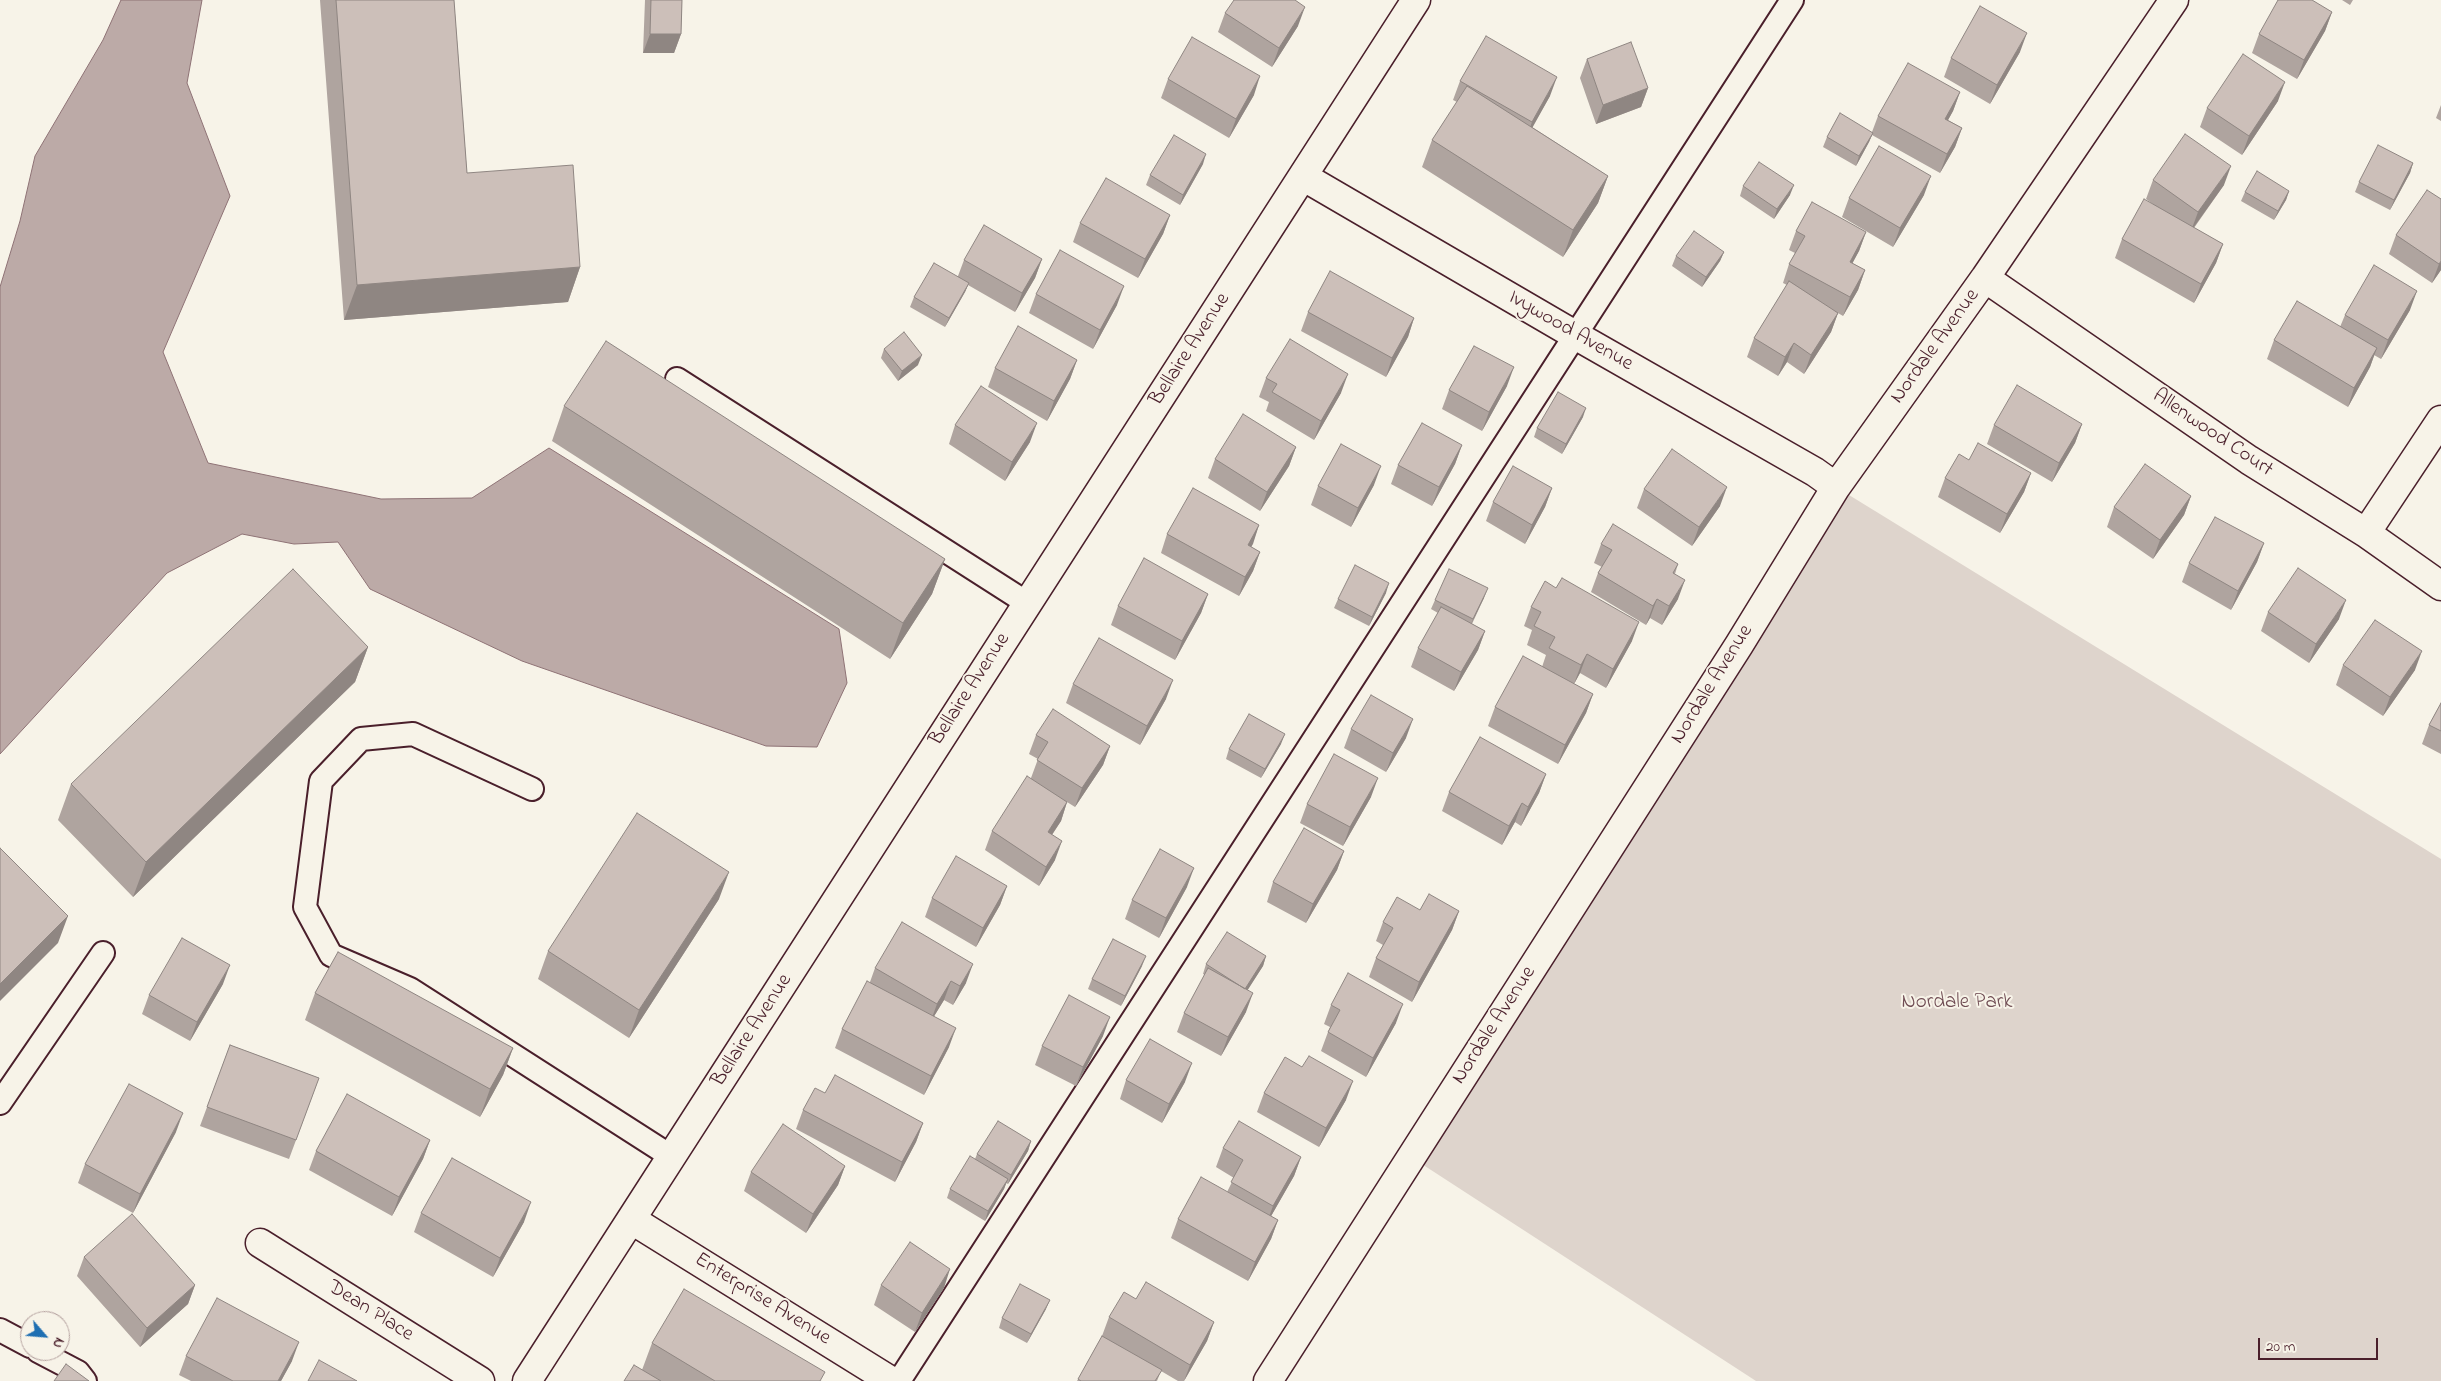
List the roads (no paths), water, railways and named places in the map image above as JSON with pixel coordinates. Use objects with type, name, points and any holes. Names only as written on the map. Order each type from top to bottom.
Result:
[{"type":"street","name":"Bellaire Avenue","points":[[527,1381],[1416,0]]},
{"type":"street","name":"Nordale Avenue","points":[[1268,1381],[1728,662],[1836,487],[1985,278],[2174,0]]},
{"type":"street","name":"Ivywood Avenue","points":[[1304,176],[1575,335],[1816,472],[1836,487]]},
{"type":"street","name":"Allenwood Court","points":[[1985,278],[2249,460],[2366,533],[2441,586]]},
{"type":"street","points":[[2366,533],[2441,420]]},
{"type":"street","name":"Enterprise Avenue","points":[[632,1220],[891,1381]]},
{"type":"street","name":"Dean Place","points":[[260,1243],[480,1381]]},
{"type":"lane","points":[[899,1381],[1792,0]]},
{"type":"lane","points":[[677,379],[1027,603]]},
{"type":"lane","points":[[532,789],[413,734],[361,738],[321,780],[305,907],[331,956],[410,989],[672,1157]]},
{"type":"lane","points":[[0,1103],[103,953]]},
{"type":"lane","points":[[0,1330],[20,1341]]},
{"type":"lane","points":[[57,1361],[78,1372],[84,1381]]},
{"type":"park label","name":"Nordale Park","points":[[1957,1004]]}]
